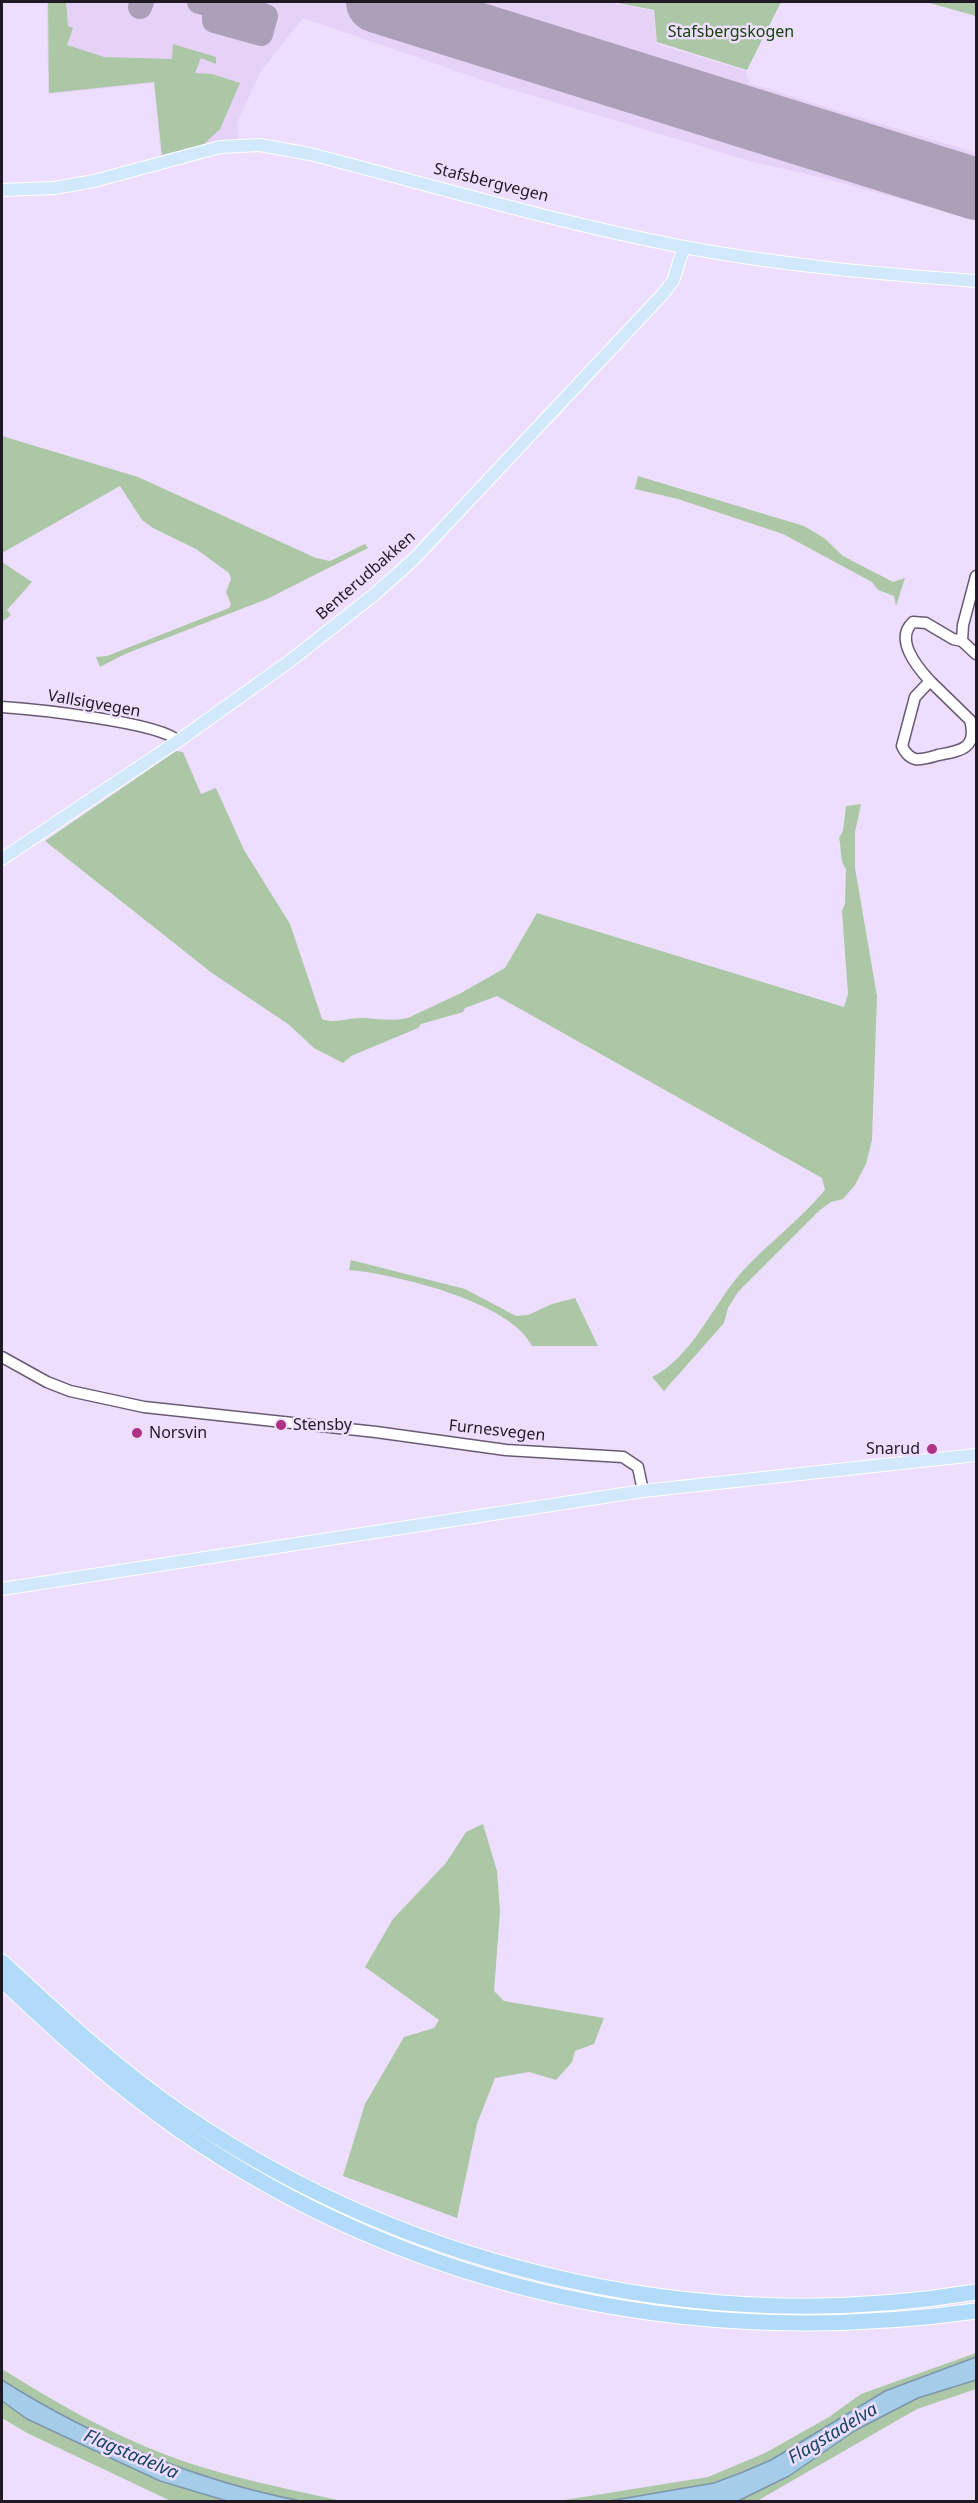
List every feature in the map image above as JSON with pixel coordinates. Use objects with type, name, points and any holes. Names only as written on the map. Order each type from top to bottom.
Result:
[{"type":"highway","points":[[2,1962],[120,2068],[221,2139],[328,2199],[441,2245],[520,2270],[570,2281],[640,2295],[701,2301],[845,2305],[976,2292]]},
{"type":"highway","points":[[2,1980],[112,2079],[213,2152],[321,2213],[436,2261],[515,2286],[578,2301],[637,2312],[720,2322],[844,2324],[976,2311]]},
{"type":"main road","name":"Stafsbergvegen","points":[[2,190],[54,188],[94,181],[220,147],[260,145],[310,154],[609,231],[684,247],[784,262],[976,281]]},
{"type":"main road","name":"Benterudbakken","points":[[2,859],[178,741],[336,626],[414,559],[662,295],[673,281],[684,247]]},
{"type":"main road","points":[[2,1589],[643,1491],[976,1455]]},
{"type":"street","points":[[962,641],[963,625],[976,576]]},
{"type":"street","points":[[930,681],[915,698],[902,746],[905,753],[916,759],[958,752],[969,746],[973,740],[974,728],[970,720],[930,681],[908,650],[906,635],[910,624],[916,621],[926,622],[945,635],[962,641],[976,654]]},
{"type":"street","name":"Vallsigvegen","points":[[2,707],[35,709],[133,726],[164,732],[178,741]]},
{"type":"street","name":"Furnesvegen","points":[[2,1357],[47,1382],[70,1391],[144,1407],[376,1432],[506,1450],[623,1457],[638,1467],[643,1491]]},
{"type":"shaded area","points":[[47,2],[607,2],[653,11],[657,44],[746,71],[749,83],[976,153],[976,220],[823,178],[753,162],[497,85],[303,18],[261,71],[237,123],[239,141],[214,143],[161,156],[154,83],[48,94]]},
{"type":"green space","points":[[48,2],[66,2],[68,26],[73,28],[67,45],[104,57],[172,59],[173,44],[216,57],[216,64],[201,58],[195,73],[212,74],[240,83],[220,129],[204,144],[162,155],[154,82],[49,93]]},
{"type":"green space","name":"Stafsbergskogen","points":[[613,2],[781,2],[747,70],[657,42],[654,10]]},
{"type":"green space","points":[[926,2],[976,2],[976,16]]},
{"type":"green space","points":[[2,436],[138,477],[316,558],[330,561],[365,544],[368,548],[267,599],[125,654],[100,667],[96,657],[107,656],[229,608],[231,604],[226,592],[231,579],[229,573],[196,549],[153,528],[142,520],[120,486],[2,553]]},
{"type":"green space","points":[[638,476],[804,526],[824,538],[843,556],[893,582],[905,578],[896,606],[894,596],[878,590],[872,582],[783,534],[678,499],[635,489]]},
{"type":"green space","points":[[2,562],[32,582],[7,610],[11,615],[2,622]]},
{"type":"green space","points":[[176,751],[183,752],[201,794],[216,788],[244,850],[290,924],[322,1019],[332,1021],[360,1018],[389,1020],[408,1018],[461,993],[505,968],[537,913],[844,1007],[848,994],[842,911],[845,904],[846,869],[839,838],[843,831],[846,806],[861,804],[855,832],[855,868],[877,996],[872,1140],[866,1164],[855,1185],[843,1199],[831,1202],[820,1210],[738,1292],[728,1308],[724,1323],[664,1391],[652,1377],[679,1357],[740,1274],[825,1190],[822,1178],[497,996],[465,1008],[463,1012],[421,1024],[418,1028],[351,1056],[343,1063],[314,1048],[288,1024],[212,973],[45,841]]},
{"type":"green space","points":[[351,1260],[465,1289],[516,1316],[528,1315],[552,1304],[575,1298],[598,1346],[532,1346],[520,1330],[501,1316],[477,1304],[422,1284],[349,1270]]},
{"type":"green space","points":[[483,1824],[497,1871],[500,1911],[494,1991],[504,2001],[604,2018],[594,2044],[575,2051],[572,2062],[556,2080],[529,2072],[495,2078],[477,2124],[457,2218],[343,2176],[365,2104],[404,2037],[434,2028],[439,2020],[365,1967],[393,1919],[446,1863],[466,1832]]},
{"type":"green space","points":[[976,2353],[976,2389],[917,2409],[757,2501],[552,2502],[708,2477],[765,2453],[829,2417],[861,2394]]},
{"type":"green space","points":[[2,2369],[83,2417],[169,2456],[233,2476],[342,2501],[173,2502],[27,2433],[2,2418]]},
{"type":"water","name":"Flagstadelva","points":[[976,2357],[976,2380],[918,2398],[856,2430],[789,2476],[738,2501],[609,2501],[714,2483],[743,2472],[771,2460],[885,2391]]},
{"type":"water","name":"Flagstadelva","points":[[2,2380],[72,2420],[146,2454],[222,2481],[301,2501],[227,2501],[160,2481],[27,2419],[2,2401]]},
{"type":"taxiway","points":[[140,7],[142,2]]},
{"type":"taxiway","points":[[199,2],[210,5],[226,5],[230,2]]},
{"type":"taxiway","points":[[214,14],[214,21],[261,34],[266,16],[237,6],[234,2]]},
{"type":"taxiway","points":[[444,2],[457,27]]},
{"type":"runway","points":[[377,2],[976,189]]},
{"type":"place","name":"Stensby","points":[[281,1425]]},
{"type":"place","name":"Norsvin","points":[[137,1433]]},
{"type":"place","name":"Snarud","points":[[932,1449]]}]
